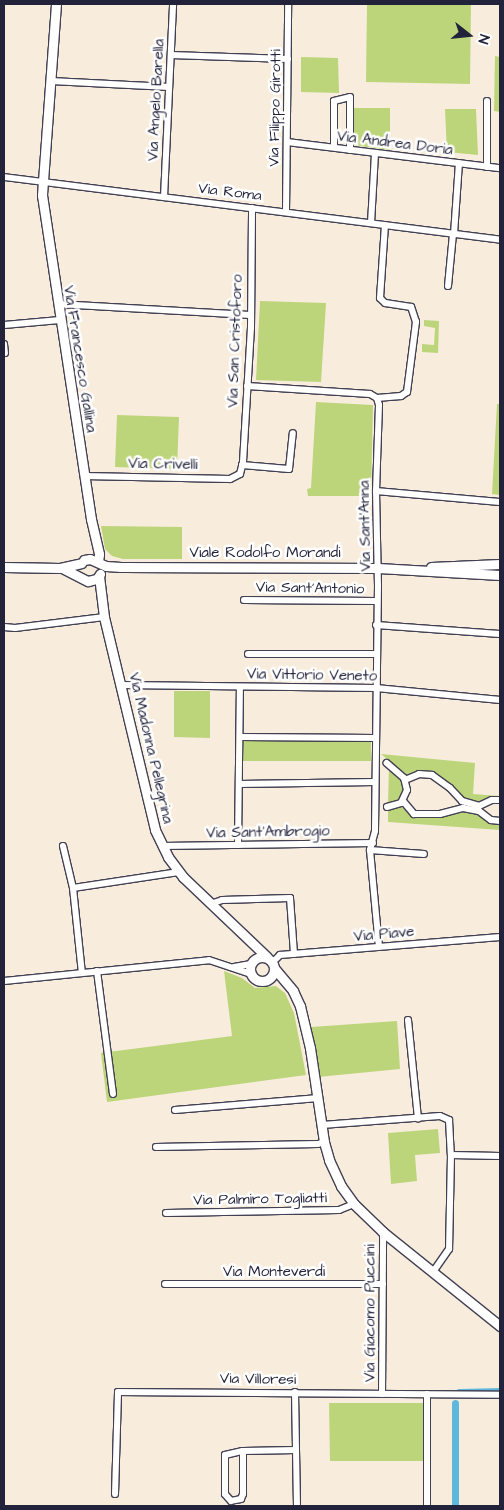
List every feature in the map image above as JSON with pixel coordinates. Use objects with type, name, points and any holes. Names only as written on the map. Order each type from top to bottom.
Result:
[{"type":"street","name":"Via Francesco Gallina","points":[[56,4],[42,195],[98,563]]},
{"type":"street","name":"Via Angelo Barella","points":[[164,197],[173,4]]},
{"type":"street","name":"Via Filippo Girotti","points":[[286,212],[288,4]]},
{"type":"street","points":[[171,55],[288,59]]},
{"type":"street","points":[[51,81],[169,87]]},
{"type":"street","points":[[334,148],[334,101],[350,97],[350,150]]},
{"type":"street","points":[[487,101],[487,167]]},
{"type":"street","name":"Via Andrea Doria","points":[[287,142],[500,168]]},
{"type":"street","points":[[371,223],[376,153]]},
{"type":"street","points":[[448,286],[459,163]]},
{"type":"street","name":"Via Roma","points":[[4,177],[500,240]]},
{"type":"street","name":"Via San Cristoforo","points":[[240,474],[247,386],[252,208]]},
{"type":"street","points":[[247,386],[370,394],[377,398],[401,396],[409,388],[416,319],[411,307],[385,303],[380,298],[385,225]]},
{"type":"street","points":[[58,304],[250,314]]},
{"type":"street","points":[[4,325],[60,320]]},
{"type":"street","points":[[4,344],[5,353]]},
{"type":"street","name":"Via Sant'Anna","points":[[377,398],[379,405],[376,491],[378,568],[376,601],[376,831],[370,850],[379,947]]},
{"type":"street","points":[[242,465],[290,469],[293,433]]},
{"type":"street","name":"Via Crivelli","points":[[84,476],[230,478],[240,474]]},
{"type":"street","points":[[376,491],[500,502]]},
{"type":"street","points":[[80,576],[78,569],[91,553],[95,539]]},
{"type":"street","points":[[4,568],[60,568],[90,559],[98,563],[100,575],[88,581]]},
{"type":"street","name":"Viale Rodolfo Morandi","points":[[98,563],[121,567],[378,568],[500,575]]},
{"type":"street","name":"Viale Rodolfo Morandi","points":[[410,570],[500,564]]},
{"type":"street","name":"Viale Rodolfo Morandi","points":[[100,575],[121,567]]},
{"type":"street","points":[[60,568],[80,576],[96,586],[101,596]]},
{"type":"street","name":"Via Madonna Pellegrina","points":[[100,575],[104,617],[122,685],[149,808],[162,846],[179,872],[271,963],[297,998],[310,1048],[324,1142],[334,1173],[354,1204],[383,1232],[500,1326]]},
{"type":"street","name":"Via Sant'Antonio","points":[[244,600],[376,601]]},
{"type":"street","points":[[4,627],[15,628],[104,617]]},
{"type":"street","points":[[376,625],[500,634]]},
{"type":"street","points":[[248,654],[376,654]]},
{"type":"street","name":"Via Vittorio Veneto","points":[[122,685],[376,688],[500,700]]},
{"type":"street","points":[[238,845],[241,737],[240,687]]},
{"type":"street","points":[[241,737],[376,738]]},
{"type":"street","points":[[387,763],[406,780],[407,790],[403,801],[396,806],[387,807]]},
{"type":"street","points":[[406,780],[419,774],[432,775],[439,778],[462,802],[479,806],[492,800],[500,800]]},
{"type":"street","points":[[239,784],[375,782]]},
{"type":"street","points":[[453,811],[457,797]]},
{"type":"street","points":[[403,801],[414,814],[440,814],[463,808],[479,811],[491,820],[500,821]]},
{"type":"street","name":"Via Sant'Ambrogio","points":[[162,846],[373,843]]},
{"type":"street","points":[[64,846],[73,888],[82,973]]},
{"type":"street","points":[[370,850],[424,854]]},
{"type":"street","points":[[73,888],[179,872]]},
{"type":"street","points":[[210,904],[222,900],[290,898],[294,954]]},
{"type":"street","name":"Via Piave","points":[[271,963],[280,955],[500,937]]},
{"type":"street","points":[[249,942],[252,962],[251,974]]},
{"type":"street","points":[[230,967],[252,962],[258,957],[271,963],[270,978]]},
{"type":"street","points":[[4,981],[208,960],[251,974],[260,981],[270,978],[286,983]]},
{"type":"street","points":[[97,971],[113,1094]]},
{"type":"street","points":[[408,1020],[418,1118]]},
{"type":"street","points":[[175,1110],[318,1098]]},
{"type":"street","points":[[322,1125],[440,1116],[447,1118],[450,1122],[452,1155],[449,1249],[432,1272]]},
{"type":"street","points":[[156,1147],[318,1144],[324,1142]]},
{"type":"street","points":[[452,1155],[500,1156]]},
{"type":"street","name":"Via Palmiro Togliatti","points":[[166,1213],[340,1210],[354,1204]]},
{"type":"street","name":"Via Giacomo Puccini","points":[[382,1394],[383,1232]]},
{"type":"street","name":"Via Monteverdi","points":[[165,1284],[383,1284]]},
{"type":"street","name":"Via Villoresi","points":[[116,1494],[118,1392],[500,1395]]},
{"type":"street","points":[[295,1392],[297,1506]]},
{"type":"street","points":[[427,1394],[427,1506]]},
{"type":"street","points":[[243,1451],[243,1494],[241,1499],[231,1501],[225,1494],[225,1455],[243,1451],[296,1450]]},
{"type":"green space","points":[[367,4],[471,4],[470,84],[366,82]]},
{"type":"green space","points":[[495,56],[500,57],[500,112],[494,111]]},
{"type":"green space","points":[[301,57],[338,58],[339,93],[301,92]]},
{"type":"green space","points":[[353,108],[390,108],[390,150],[353,145]]},
{"type":"green space","points":[[445,109],[476,109],[478,155],[447,152]]},
{"type":"green space","points":[[260,301],[326,303],[321,382],[256,380]]},
{"type":"green space","points":[[424,320],[439,321],[438,353],[422,352],[422,344],[434,345],[435,328],[424,326]]},
{"type":"green space","points":[[316,402],[373,405],[371,496],[308,496],[307,489],[311,488]]},
{"type":"green space","points":[[497,404],[500,404],[500,495],[492,494]]},
{"type":"green space","points":[[117,415],[179,417],[177,469],[115,467]]},
{"type":"green space","points":[[101,526],[182,527],[182,559],[123,559],[112,556],[105,549]]},
{"type":"green space","points":[[174,691],[210,691],[210,738],[174,737]]},
{"type":"green space","points":[[243,739],[371,740],[371,761],[243,761]]},
{"type":"green space","points":[[381,754],[475,763],[473,794],[500,796],[500,799],[482,803],[467,800],[435,774],[405,774]]},
{"type":"green space","points":[[389,766],[399,775],[405,789],[399,802],[388,805]]},
{"type":"green space","points":[[403,805],[416,816],[441,817],[460,810],[477,812],[500,823],[500,830],[388,822],[388,809]]},
{"type":"green space","points":[[224,971],[242,978],[255,988],[276,986],[285,993],[294,1013],[306,1075],[107,1102],[101,1053],[232,1036]]},
{"type":"green space","points":[[397,1021],[400,1069],[318,1077],[311,1027]]},
{"type":"green space","points":[[438,1129],[440,1153],[415,1155],[417,1181],[391,1184],[388,1133]]},
{"type":"green space","points":[[329,1403],[423,1403],[423,1461],[330,1461]]},
{"type":"waterway","points":[[459,1392],[500,1391]]},
{"type":"waterway","points":[[455,1403],[455,1506]]}]
